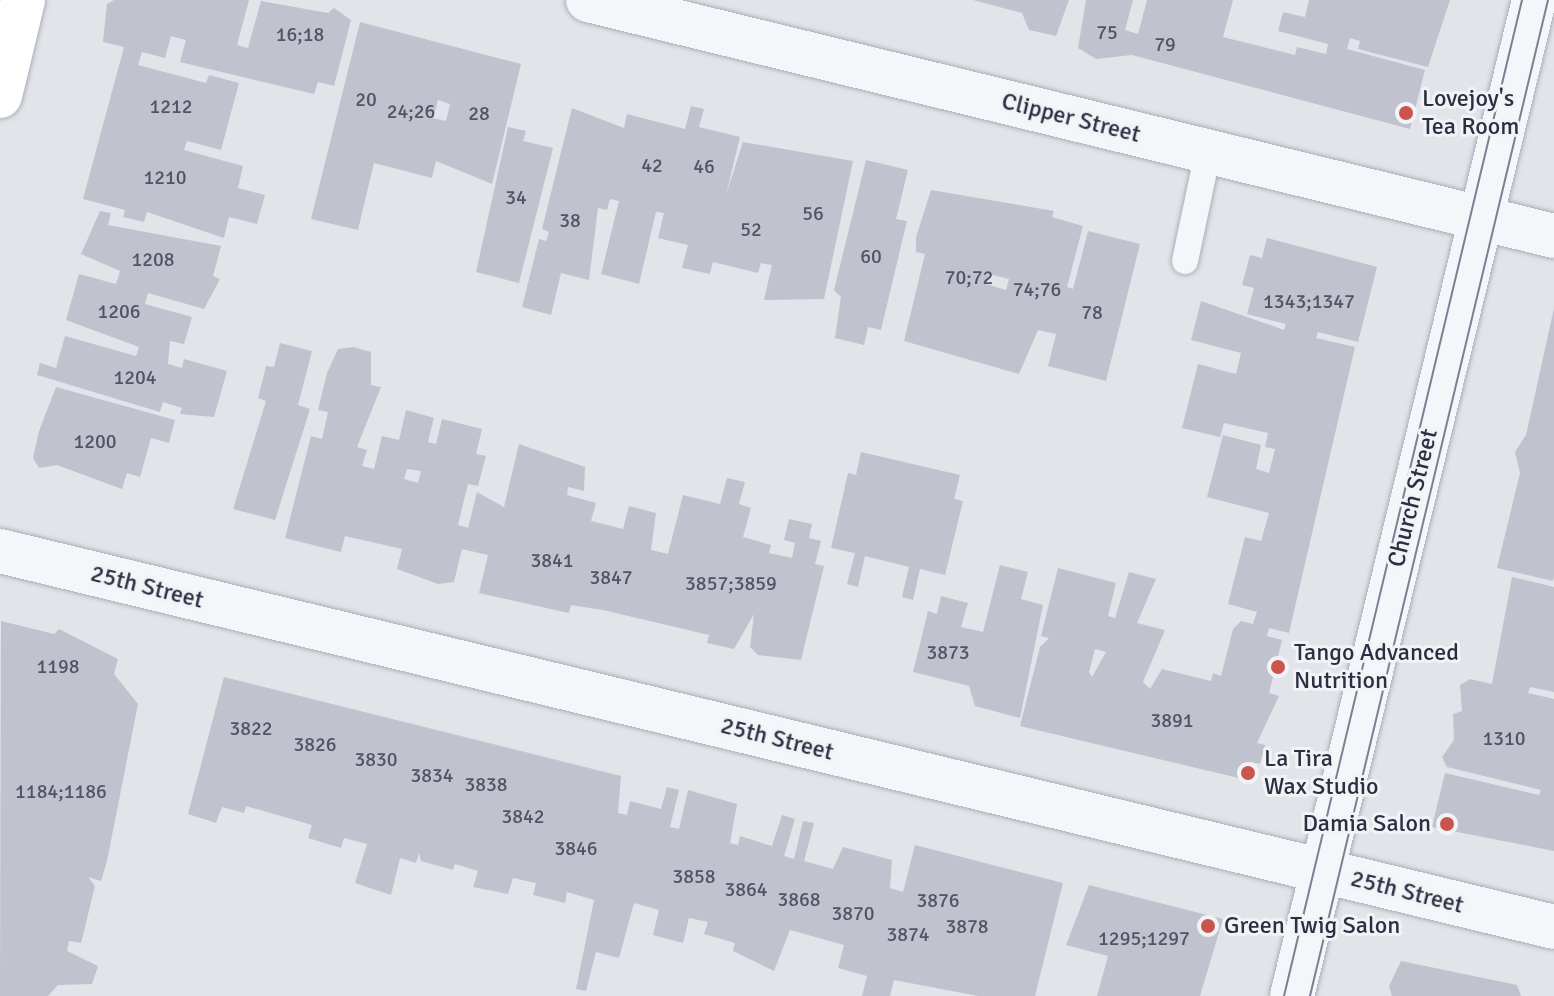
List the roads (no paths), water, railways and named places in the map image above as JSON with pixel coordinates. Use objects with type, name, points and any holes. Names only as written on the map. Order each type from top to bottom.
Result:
[{"type":"main road","points":[[0,96],[23,0]]},
{"type":"street","name":"Clipper Street","points":[[588,0],[1554,236]]},
{"type":"street","name":"Church Street","points":[[1292,996],[1534,0]]},
{"type":"street","name":"25th Street","points":[[0,551],[1554,927]]},
{"type":"lane","points":[[1185,261],[1208,152]]},
{"type":"tram line","points":[[1284,996],[1522,0]]},
{"type":"tram line","points":[[1310,996],[1548,0]]},
{"type":"place","name":"Lovejoy's Tea Room","points":[[1406,113]]},
{"type":"place","name":"Tango Advanced Nutrition","points":[[1278,667]]},
{"type":"place","name":"La Tira Wax Studio","points":[[1248,773]]},
{"type":"place","name":"Damia Salon","points":[[1447,824]]},
{"type":"place","name":"Green Twig Salon","points":[[1208,926]]}]
